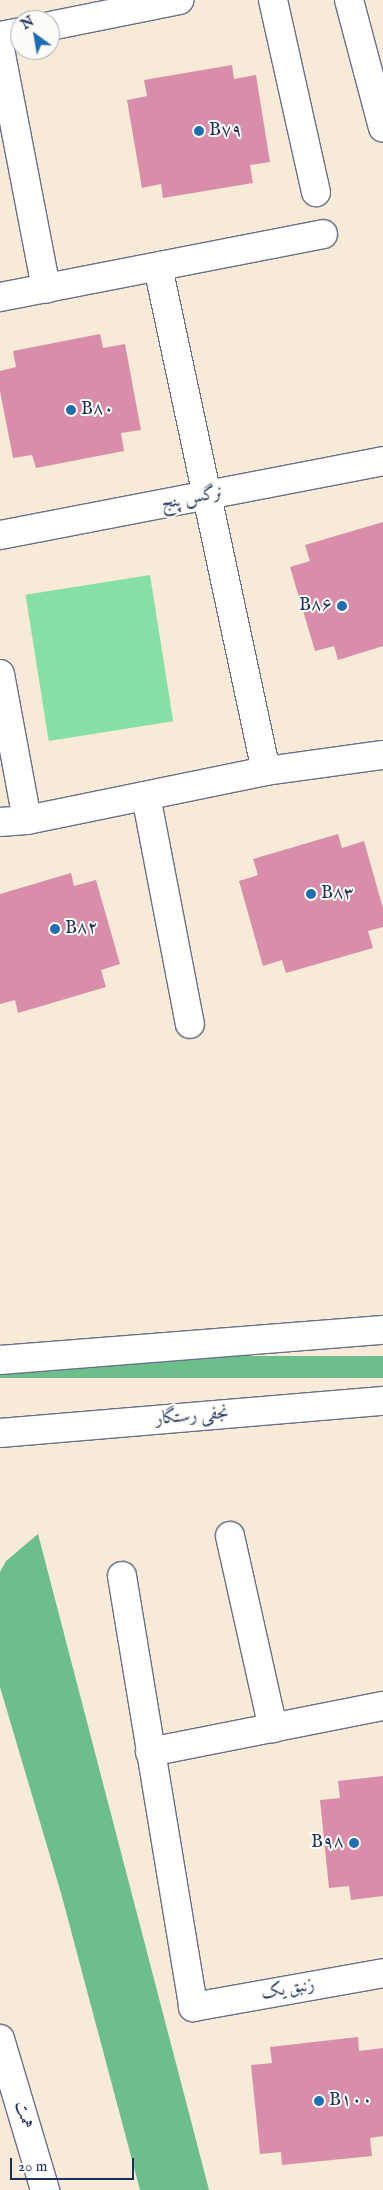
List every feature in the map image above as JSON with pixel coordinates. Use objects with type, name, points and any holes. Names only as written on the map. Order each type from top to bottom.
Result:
[{"type":"street","points":[[60,24],[179,0]]},
{"type":"street","points":[[274,0],[316,192]]},
{"type":"street","points":[[349,0],[383,128]]},
{"type":"street","points":[[0,49],[46,289]]},
{"type":"street","points":[[0,297],[323,234]]},
{"type":"street","points":[[158,267],[266,771]]},
{"type":"street","name":"نرگس پنج","points":[[0,535],[383,461]]},
{"type":"street","points":[[0,674],[27,820]]},
{"type":"street","points":[[0,822],[27,820],[266,771],[383,756]]},
{"type":"street","points":[[146,796],[190,1024]]},
{"type":"street","points":[[0,1360],[383,1330]]},
{"type":"street","name":"نجفی رستگار","points":[[0,1433],[383,1401]]},
{"type":"street","points":[[230,1536],[273,1728]]},
{"type":"street","points":[[122,1576],[150,1752],[383,1706]]},
{"type":"street","name":"زنبق یک","points":[[150,1752],[194,2007],[383,1973]]},
{"type":"street","name":"همت","points":[[0,2040],[45,2190]]},
{"type":"green space","points":[[150,575],[173,721],[49,741],[26,595]]},
{"type":"green space","points":[[0,1356],[383,1356],[383,1378],[0,1378]]},
{"type":"green space","points":[[38,1534],[209,2190],[140,2190],[61,1893],[0,1687],[0,1572],[6,1561]]},
{"type":"building","name":"B۷۹","points":[[232,65],[234,79],[256,75],[270,162],[250,165],[253,183],[163,198],[161,184],[142,188],[127,100],[147,96],[144,80]]},
{"type":"building","name":"B۸۰","points":[[100,334],[103,348],[125,344],[141,430],[121,433],[124,451],[36,468],[32,455],[13,458],[0,391],[0,371],[16,367],[13,351]]},
{"type":"building","name":"B۸۶","points":[[383,522],[383,646],[338,660],[334,646],[315,651],[290,567],[310,561],[305,545]]},
{"type":"building","name":"B۸۳","points":[[338,834],[342,848],[364,841],[383,908],[383,927],[368,931],[373,948],[286,973],[282,960],[263,966],[239,881],[258,875],[253,859]]},
{"type":"building","name":"B۸۲","points":[[71,873],[74,886],[96,880],[120,964],[101,970],[106,987],[18,1013],[15,1000],[0,1004],[0,894]]},
{"type":"building","name":"B۹۸","points":[[383,1776],[383,1896],[351,1900],[349,1886],[329,1888],[320,1800],[340,1798],[338,1781]]},
{"type":"building","name":"B۱۰۰","points":[[358,2037],[359,2051],[383,2048],[383,2136],[370,2138],[372,2156],[282,2165],[281,2152],[260,2154],[251,2065],[272,2063],[270,2047]]},
{"type":"place","name":"B۷۹","points":[[199,131]]},
{"type":"place","name":"B۸۰","points":[[71,410]]},
{"type":"place","name":"B۸۶","points":[[342,606]]},
{"type":"place","name":"B۸۳","points":[[311,894]]},
{"type":"place","name":"B۸۲","points":[[55,929]]},
{"type":"place","name":"B۹۸","points":[[354,1843]]},
{"type":"place","name":"B۱۰۰","points":[[319,2101]]}]
